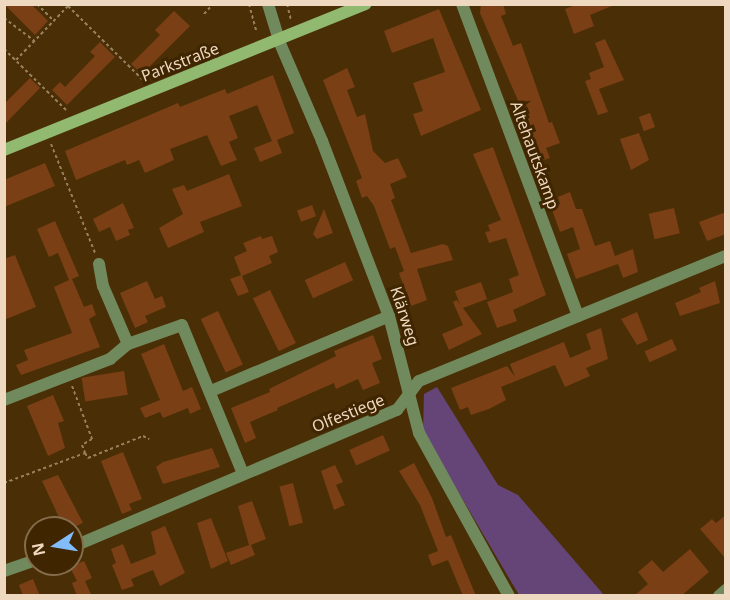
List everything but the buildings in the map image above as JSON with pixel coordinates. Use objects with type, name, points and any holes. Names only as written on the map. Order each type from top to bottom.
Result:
[{"type":"street","name":"Klärweg","points":[[268,4],[279,41],[322,141],[389,315],[408,398],[419,433],[509,596]]},
{"type":"street","name":"Parkstraße","points":[[4,150],[366,4]]},
{"type":"street","name":"Altehautskamp","points":[[462,4],[578,316]]},
{"type":"street","name":"Olfestiege","points":[[84,542],[397,410],[419,381],[726,256]]},
{"type":"street","points":[[99,264],[103,286],[128,344]]},
{"type":"street","points":[[211,391],[389,315]]},
{"type":"street","points":[[4,400],[110,359],[128,344],[182,325],[211,391],[243,474]]},
{"type":"street","points":[[4,571],[24,564]]},
{"type":"street","points":[[718,596],[726,590]]},
{"type":"path","points":[[38,4],[54,21]]},
{"type":"path","points":[[204,14],[213,4]]},
{"type":"path","points":[[249,4],[261,48]]},
{"type":"path","points":[[16,60],[68,6],[153,90]]},
{"type":"path","points":[[4,18],[18,25],[34,40]]},
{"type":"path","points":[[18,25],[22,22]]},
{"type":"path","points":[[4,49],[76,120]]},
{"type":"path","points":[[47,132],[99,264]]},
{"type":"path","points":[[67,374],[93,439],[82,445],[87,458],[143,436],[149,439]]},
{"type":"path","points":[[4,483],[85,453]]},
{"type":"shaded area","points":[[437,387],[498,485],[518,495],[604,595],[519,595],[423,432],[424,394]]}]
